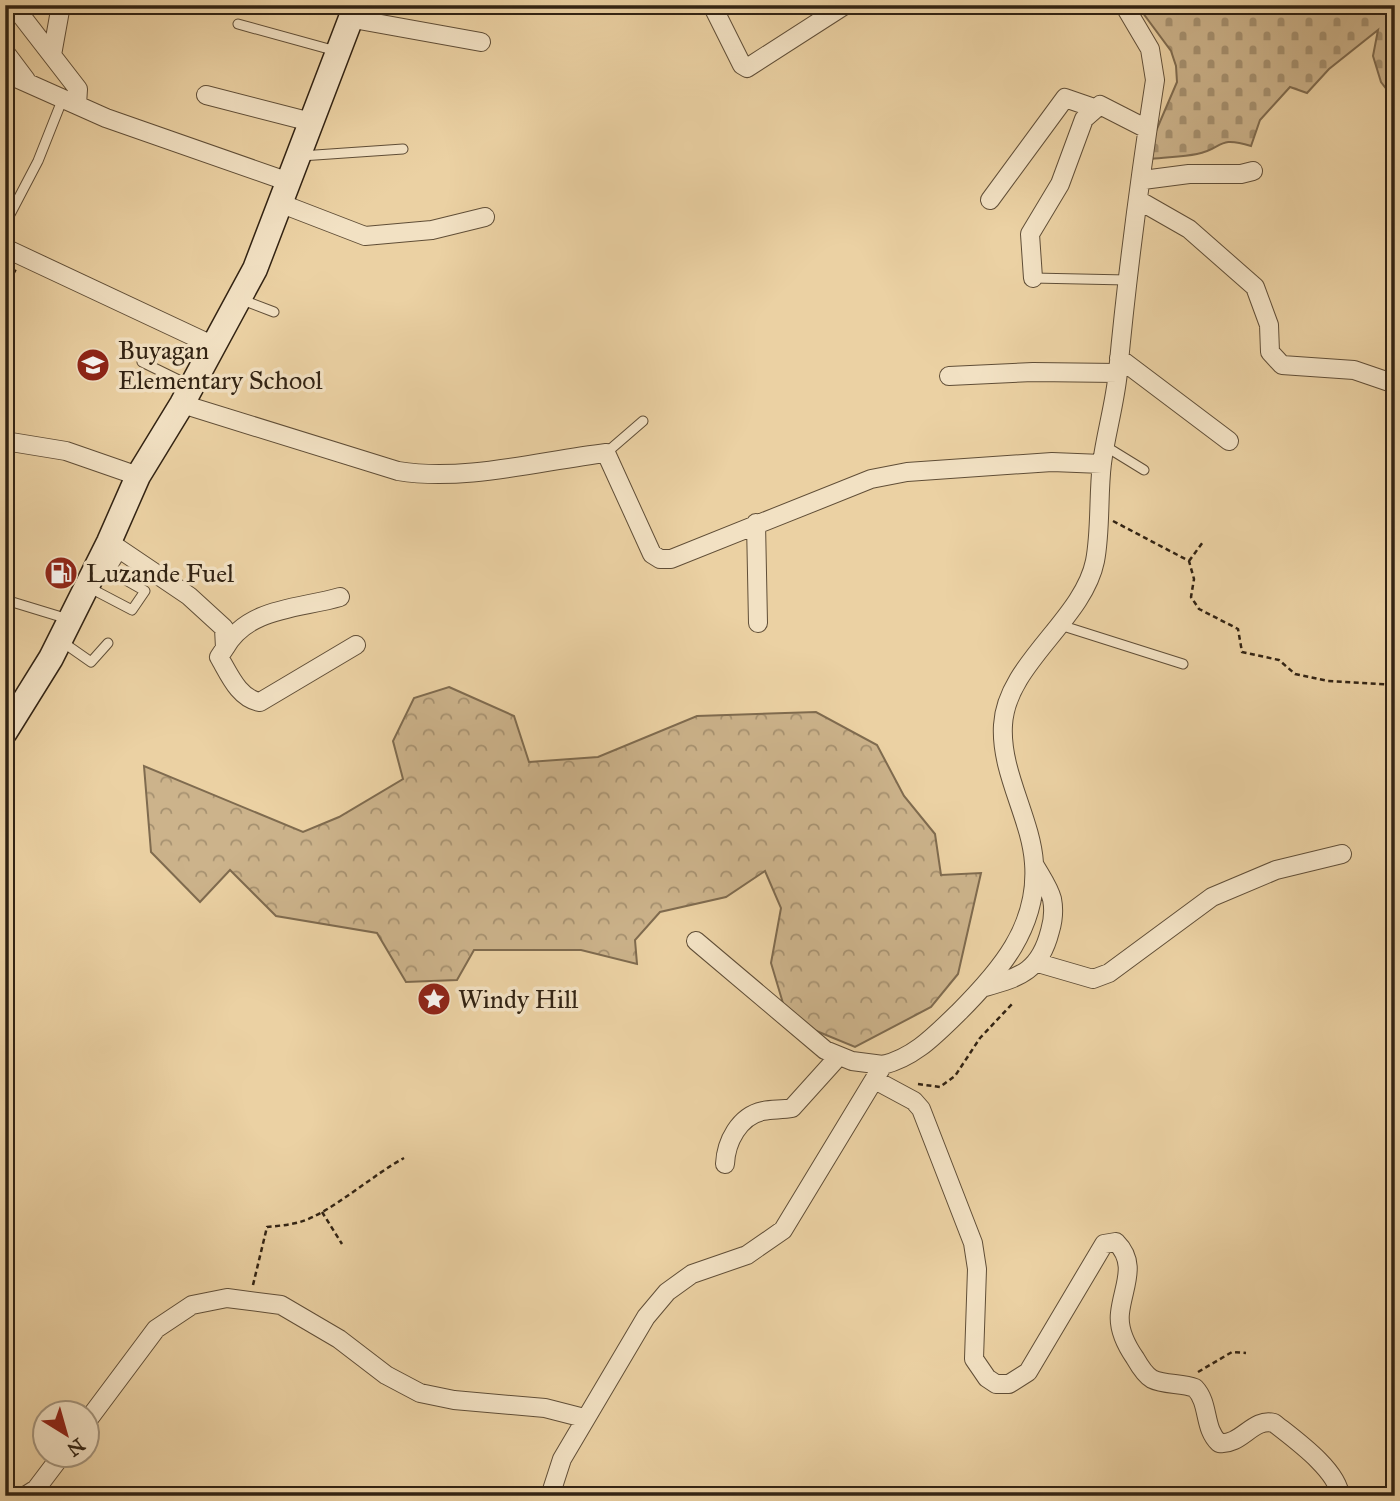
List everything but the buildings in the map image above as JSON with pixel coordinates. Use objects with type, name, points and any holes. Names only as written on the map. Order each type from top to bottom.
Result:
[{"type":"main road","points":[[5,732],[116,546],[138,476],[239,299],[286,193],[311,122],[354,23]]},
{"type":"street","points":[[13,5],[78,89],[70,102]]},
{"type":"street","points":[[52,55],[61,5]]},
{"type":"street","points":[[712,5],[742,65],[747,68],[845,5]]},
{"type":"street","points":[[985,987],[1028,971],[1038,963],[1053,920],[1052,899],[1034,864],[1017,804],[1002,726],[1017,685],[1088,584],[1095,559],[1103,455],[1118,366],[1127,279],[1155,80],[1155,62],[1124,5]]},
{"type":"street","points":[[354,23],[481,42]]},
{"type":"street","points":[[5,52],[29,83]]},
{"type":"street","points":[[5,73],[286,193],[365,236],[432,230],[485,217]]},
{"type":"street","points":[[206,95],[311,122]]},
{"type":"street","points":[[990,200],[1065,98],[1094,108]]},
{"type":"street","points":[[1033,278],[1030,234],[1051,202],[1084,119],[1100,105],[1147,129]]},
{"type":"street","points":[[1143,180],[1189,174],[1228,175],[1253,171]]},
{"type":"street","points":[[1140,201],[1189,229],[1255,287],[1269,326],[1270,352],[1282,365],[1353,370],[1395,384]]},
{"type":"street","points":[[5,248],[214,346]]},
{"type":"street","points":[[949,376],[1118,366],[1230,441]]},
{"type":"street","points":[[186,395],[398,471],[419,474],[462,473],[606,453],[652,554],[660,559],[671,559],[756,523],[871,480],[907,472],[1052,462],[1103,455]]},
{"type":"street","points":[[5,441],[66,451],[138,476]]},
{"type":"street","points":[[756,523],[758,623]]},
{"type":"street","points":[[116,546],[189,596],[224,628],[225,648]]},
{"type":"street","points":[[340,597],[267,613],[240,628],[219,657],[237,687],[251,701],[260,702],[356,645]]},
{"type":"street","points":[[1038,963],[1093,979],[1109,973],[1212,897],[1276,870],[1342,854]]},
{"type":"street","points":[[550,1496],[562,1459],[584,1418],[646,1317],[667,1292],[692,1274],[747,1255],[783,1230],[879,1072],[934,1037],[985,987],[1009,957],[1026,920],[1034,864]]},
{"type":"street","points":[[696,942],[815,1042],[838,1057],[879,1072],[921,1109],[966,1222],[977,1269],[974,1359],[987,1378],[996,1384],[1009,1384],[1028,1372],[1088,1266],[1104,1244],[1116,1242],[1125,1251],[1129,1265],[1120,1314],[1126,1344],[1141,1368],[1153,1379],[1187,1385],[1200,1393],[1211,1434],[1219,1443],[1232,1443],[1259,1424],[1274,1423],[1318,1461],[1332,1477],[1340,1496]]},
{"type":"street","points":[[725,1164],[731,1137],[743,1122],[764,1111],[792,1108],[838,1057]]},
{"type":"street","points":[[102,1401],[156,1329],[172,1315],[209,1301],[250,1299],[281,1305],[339,1339],[386,1375],[421,1392],[454,1400],[545,1408],[584,1418]]},
{"type":"street","points":[[25,1496],[36,1489],[50,1470]]},
{"type":"lane","points":[[238,24],[354,23]]},
{"type":"lane","points":[[5,225],[70,102]]},
{"type":"lane","points":[[300,156],[315,157],[366,149],[403,149]]},
{"type":"lane","points":[[1033,278],[1127,279]]},
{"type":"lane","points":[[239,299],[274,312]]},
{"type":"lane","points":[[142,362],[186,395]]},
{"type":"lane","points":[[606,453],[643,421]]},
{"type":"lane","points":[[1103,455],[1144,470]]},
{"type":"lane","points":[[98,574],[145,591],[132,610],[98,574]]},
{"type":"lane","points":[[9,601],[64,630],[91,662],[108,643]]},
{"type":"lane","points":[[1058,624],[1183,664]]},
{"type":"path","points":[[5,289],[23,257]]},
{"type":"path","points":[[1097,513],[1189,561],[1194,579],[1191,597],[1199,609],[1238,629],[1242,652],[1279,660],[1295,674],[1328,681],[1395,685]]},
{"type":"path","points":[[1189,561],[1203,542]]},
{"type":"path","points":[[913,1083],[940,1087],[955,1076],[980,1038],[1013,1003]]},
{"type":"path","points":[[250,1299],[267,1227],[301,1222],[322,1212],[372,1175],[404,1158]]},
{"type":"path","points":[[322,1212],[342,1244]]},
{"type":"path","points":[[1187,1385],[1195,1374],[1215,1359],[1232,1352],[1246,1353]]},
{"type":"green space","points":[[1137,5],[1395,5],[1395,100],[1381,82],[1373,56],[1378,30],[1329,69],[1307,93],[1290,87],[1260,120],[1251,146],[1226,142],[1206,152],[1151,159],[1153,138],[1177,82],[1176,66],[1171,51]]},
{"type":"green space","points":[[449,687],[514,716],[529,762],[598,757],[697,716],[816,712],[877,745],[904,796],[935,834],[941,875],[981,873],[958,974],[931,1007],[855,1047],[814,1030],[785,1010],[771,963],[781,908],[765,871],[726,897],[660,912],[635,940],[637,964],[581,950],[474,950],[457,980],[406,982],[377,933],[276,916],[230,870],[200,902],[151,852],[144,766],[303,832],[339,817],[403,779],[393,741],[414,698]]},
{"type":"place","name":"Buyagan Elementary School","points":[[93,365]]},
{"type":"place","name":"Luzande Fuel","points":[[61,573]]},
{"type":"place","name":"Windy Hill","points":[[434,999]]}]
